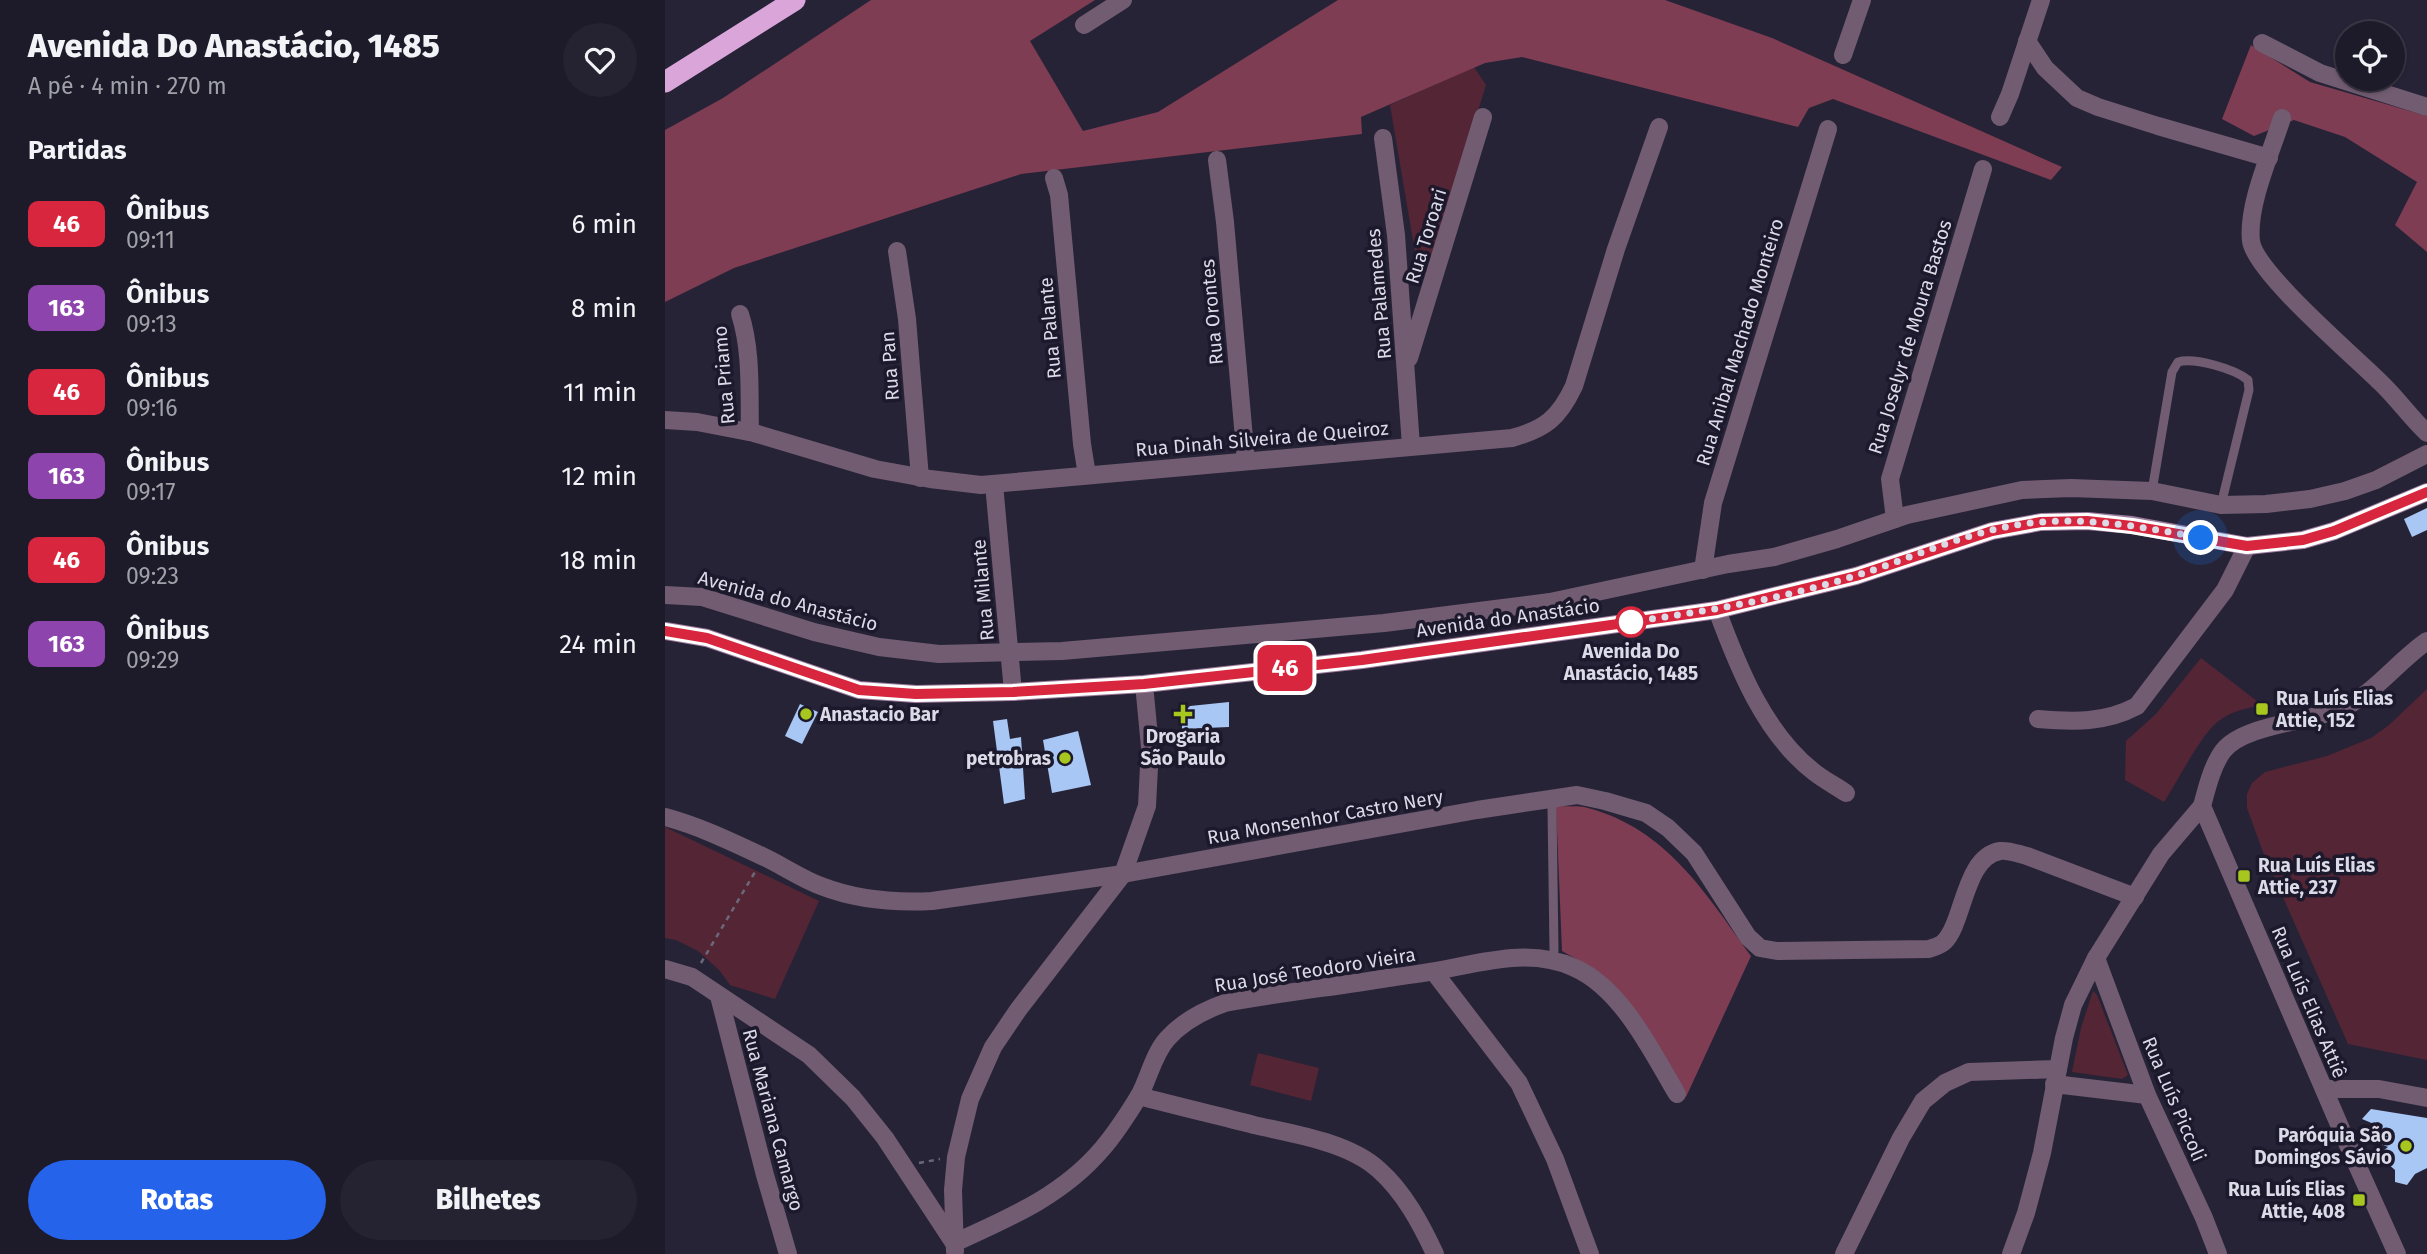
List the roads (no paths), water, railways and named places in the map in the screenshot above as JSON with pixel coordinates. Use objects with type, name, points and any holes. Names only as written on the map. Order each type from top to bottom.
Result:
[{"type":"highway","points":[[665,82],[795,0]]},
{"type":"main road","name":"Avenida do Anastácio","points":[[665,631],[707,638],[859,690],[916,694],[1013,692],[1144,684],[1362,660],[1717,610],[1856,576],[1992,531],[2041,522],[2087,521],[2132,526],[2247,546],[2303,540],[2334,531],[2427,492]]},
{"type":"street","points":[[1084,25],[1123,0]]},
{"type":"street","points":[[1843,55],[1862,0]]},
{"type":"street","points":[[2000,117],[2041,0]]},
{"type":"street","points":[[2027,41],[2045,68],[2077,98],[2158,126],[2269,158]]},
{"type":"street","points":[[2262,43],[2320,73],[2427,107]]},
{"type":"street","name":"Rua Toroari","points":[[1407,366],[1483,117]]},
{"type":"street","points":[[2282,118],[2251,226],[2252,245],[2261,264],[2382,384],[2427,433]]},
{"type":"street","name":"Rua Dinah Silveira de Queiroz","points":[[665,420],[697,422],[750,432],[875,469],[920,478],[981,485],[1512,438],[1536,431],[1567,401],[1574,386],[1613,257],[1659,127]]},
{"type":"street","name":"Rua Anibal Machado Monteiro","points":[[1703,570],[1713,503],[1828,129]]},
{"type":"street","name":"Rua Palamedes","points":[[1383,138],[1396,235],[1411,446]]},
{"type":"street","name":"Rua Orontes","points":[[1217,160],[1246,461]]},
{"type":"street","name":"Rua Joselyr de Moura Bastos","points":[[1895,519],[1889,479],[1983,169]]},
{"type":"street","name":"Rua Palante","points":[[1054,178],[1059,195],[1081,444],[1087,475]]},
{"type":"street","name":"Rua Pan","points":[[897,251],[907,319],[920,478]]},
{"type":"street","name":"Rua Priamo","points":[[740,314],[749,373],[750,432]]},
{"type":"street","name":"Avenida do Anastácio","points":[[665,595],[702,597],[814,632],[879,647],[939,654],[1075,650],[1384,623],[1487,611],[1588,595],[1774,557],[1895,519],[2022,490],[2071,488],[2152,492],[2221,505],[2310,499],[2376,480],[2427,454]]},
{"type":"street","name":"Rua Milante","points":[[994,484],[1013,692]]},
{"type":"street","points":[[2038,719],[2075,723],[2101,720],[2137,706],[2225,590],[2247,546]]},
{"type":"street","points":[[1717,610],[1738,667],[1766,717],[1813,771],[1846,793]]},
{"type":"street","points":[[2011,1254],[2026,1213],[2042,1153],[2073,1005],[2096,958],[2161,854],[2202,806],[2209,779],[2223,751],[2239,737],[2342,708],[2368,692],[2396,665],[2427,641]]},
{"type":"street","points":[[955,1248],[955,1157],[970,1099],[993,1047],[1018,1010],[1123,874],[1147,806],[1150,747],[1144,684]]},
{"type":"street","name":"Rua Monsenhor Castro Nery","points":[[665,817],[688,823],[821,886],[871,899],[901,902],[932,901],[1123,874],[1477,810],[1577,795],[1605,800],[1646,813],[1668,828],[1694,853],[1748,937],[1760,948],[1777,951],[1929,949],[1941,945],[1949,936],[1972,876],[1988,857],[1999,851],[2027,856],[2135,897]]},
{"type":"street","name":"Rua Luís Elias Attiê","points":[[2202,806],[2397,1254]]},
{"type":"street","name":"Rua José Teodoro Vieira","points":[[955,1248],[1067,1183],[1104,1147],[1139,1096],[1165,1041],[1185,1022],[1203,1011],[1237,1001],[1434,972],[1486,960],[1515,957],[1545,960],[1576,968],[1610,993],[1643,1036],[1677,1094]]},
{"type":"street","name":"Rua Luís Piccoli","points":[[2096,958],[2147,1096],[2218,1254]]},
{"type":"street","points":[[665,969],[692,977],[809,1055],[853,1098],[885,1138],[955,1248]]},
{"type":"street","points":[[1434,972],[1519,1083],[1555,1159],[1590,1254]]},
{"type":"street","name":"Rua Mariana Camargo","points":[[719,996],[788,1254]]},
{"type":"street","points":[[1844,1254],[1901,1138],[1923,1101],[1945,1083],[1969,1072],[2056,1076],[2147,1096]]},
{"type":"street","points":[[2324,1089],[2379,1089],[2427,1098]]},
{"type":"street","points":[[1139,1096],[1356,1153],[1379,1169],[1394,1185],[1413,1211],[1435,1254]]},
{"type":"lane","points":[[2152,492],[2172,372],[2178,362],[2187,359],[2239,373],[2248,380],[2249,390],[2221,505]]},
{"type":"lane","points":[[1552,807],[1554,951]]},
{"type":"place","name":"Avenida Do Anastácio, 1485","points":[[1631,622]]},
{"type":"place","name":"Rua Luís Elias Attie, 152","points":[[2262,709]]},
{"type":"place","name":"Anastacio Bar","points":[[806,714]]},
{"type":"place","name":"Drogaria São Paulo","points":[[1183,714]]},
{"type":"place","name":"petrobras","points":[[1065,758]]},
{"type":"place","name":"Rua Luís Elias Attie, 237","points":[[2244,876]]},
{"type":"place","name":"Paróquia São Domingos Sávio","points":[[2406,1146]]},
{"type":"place","name":"Rua Luís Elias Attie, 408","points":[[2359,1200]]}]
